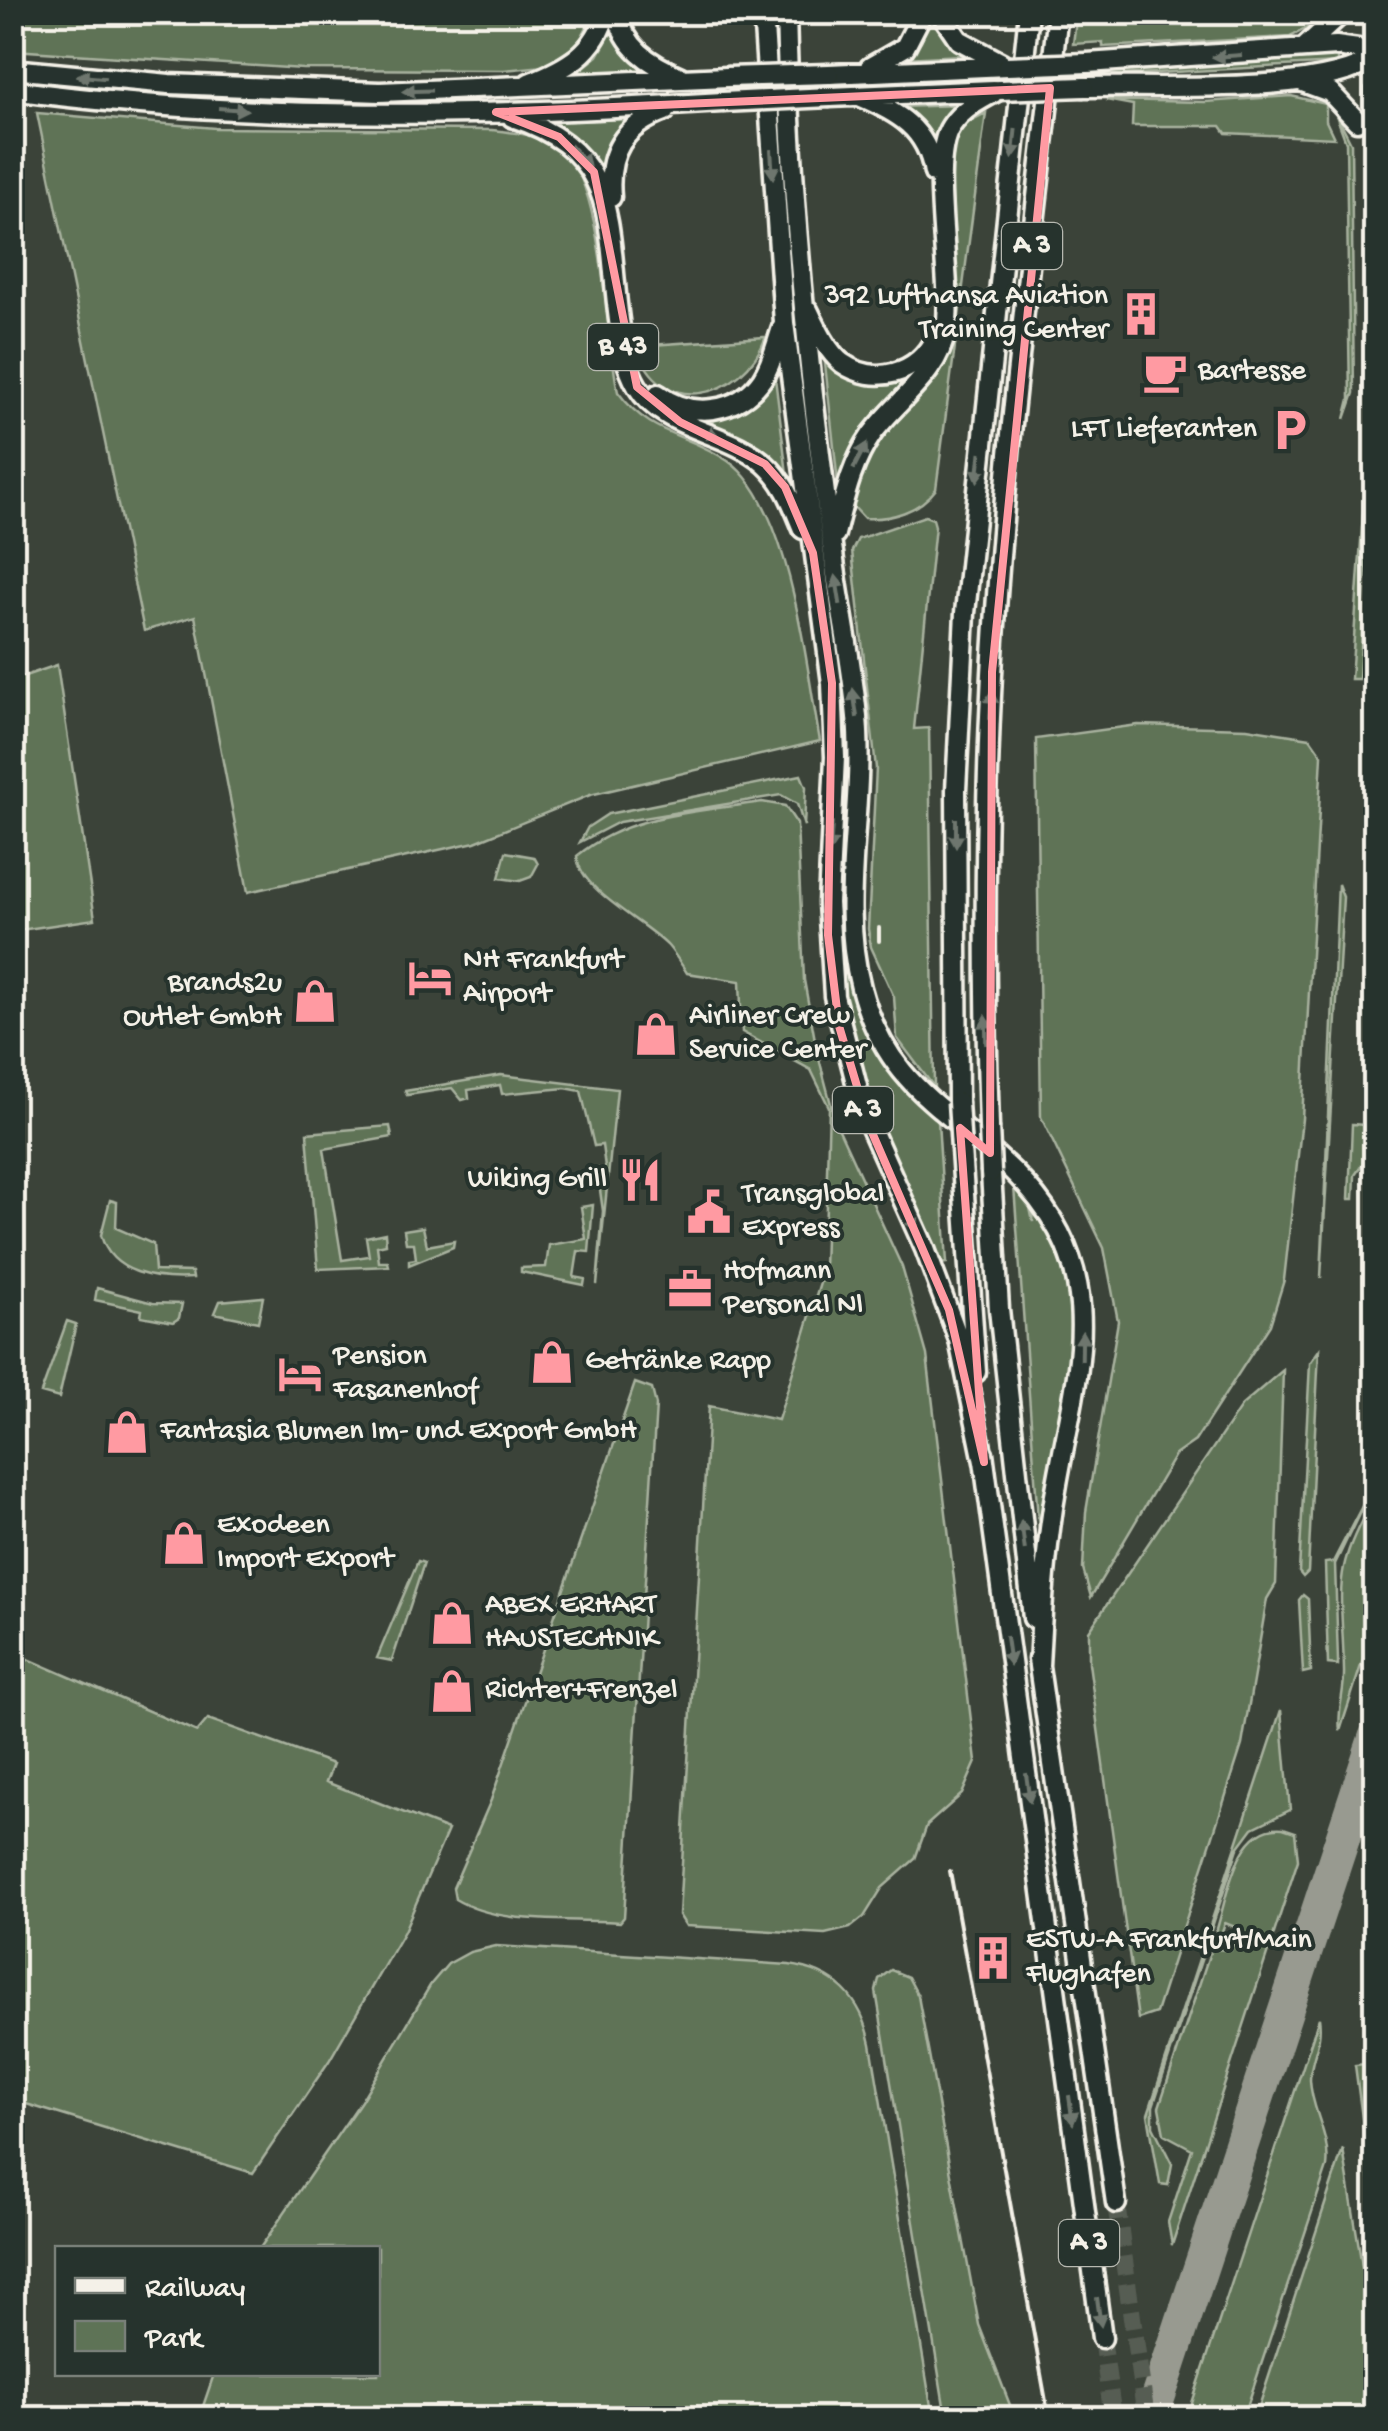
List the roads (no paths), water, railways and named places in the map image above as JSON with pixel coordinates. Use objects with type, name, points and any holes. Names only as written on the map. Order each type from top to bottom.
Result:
[{"type":"highway","points":[[514,88],[580,58],[598,34],[606,12]]},
{"type":"highway","points":[[617,12],[621,31],[637,52],[686,78]]},
{"type":"highway","name":"B 43","points":[[763,12],[784,322],[823,551],[845,631],[857,719],[856,962],[876,1028],[906,1079],[1028,1188],[1073,1271],[1080,1304],[1082,1362],[1050,1530],[1039,1666]]},
{"type":"highway","name":"B 43","points":[[786,12],[834,740]]},
{"type":"highway","name":"B 43","points":[[856,73],[906,47],[923,12]]},
{"type":"highway","points":[[940,12],[949,31],[978,60]]},
{"type":"highway","name":"A 3","points":[[1028,12],[962,652],[956,790],[958,1102],[965,1260],[984,1462],[1102,2338]]},
{"type":"highway","name":"A 3","points":[[1058,12],[1007,480],[992,672],[985,874],[988,1127],[1009,1415],[1039,1666],[1116,2203]]},
{"type":"highway","points":[[1304,47],[1343,12]]},
{"type":"highway","name":"B 43","points":[[12,69],[272,89],[514,88],[856,73],[978,60],[1007,66],[1087,63],[1304,47],[1371,55]]},
{"type":"highway","name":"B 43","points":[[12,90],[244,110],[496,112],[1299,80],[1357,69],[1371,55]]},
{"type":"highway","points":[[1299,80],[1330,92],[1357,121]]},
{"type":"highway","name":"B 43","points":[[823,551],[860,455],[929,370],[943,342],[948,298],[942,148],[955,120],[978,95]]},
{"type":"highway","name":"B 43","points":[[803,298],[832,353],[864,373],[885,375],[905,369],[929,350],[937,331],[940,291],[930,152],[908,121],[859,96]]},
{"type":"highway","name":"B 43","points":[[681,105],[638,123],[620,141],[610,163],[630,346],[640,372],[655,392],[678,406],[719,409],[758,384],[784,322]]},
{"type":"highway","name":"B 43","points":[[496,112],[559,137],[594,172],[602,193],[621,338],[637,387],[680,422],[739,446],[765,464],[785,487],[823,551]]},
{"type":"highway","name":"A 3","points":[[834,740],[828,935],[840,1026],[868,1123],[949,1310],[984,1462]]},
{"type":"tunnel","points":[[1116,2203],[1146,2418]]},
{"type":"tunnel","points":[[1102,2338],[1113,2418]]},
{"type":"railway","points":[[879,928],[879,941]]},
{"type":"railway","points":[[950,1871],[1049,2418]]},
{"type":"place","name":"392 Lufthansa Aviation Training Center","points":[[1141,314]]},
{"type":"place","name":"Bartesse","points":[[1165,372]]},
{"type":"place","name":"LFT Lieferanten","points":[[1290,430]]},
{"type":"place","name":"NH Frankfurt Airport","points":[[430,978]]},
{"type":"place","name":"Brands2u Outlet GmbH","points":[[315,1001]]},
{"type":"place","name":"Airliner Crew Service Center","points":[[656,1034]]},
{"type":"place","name":"Wiking Grill","points":[[640,1180]]},
{"type":"place","name":"Transglobal Express","points":[[709,1212]]},
{"type":"place","name":"Hofmann Personal Nl","points":[[690,1289]]},
{"type":"place","name":"Getränke Rapp","points":[[552,1362]]},
{"type":"place","name":"Pension Fasanenhof","points":[[300,1374]]},
{"type":"place","name":"Fantasia Blumen Im- und Export GmbH","points":[[127,1432]]},
{"type":"place","name":"Exodeen Import Export","points":[[184,1543]]},
{"type":"place","name":"ABEX ERHART HAUSTECHNIK","points":[[452,1623]]},
{"type":"place","name":"Richter+Frenzel","points":[[452,1691]]},
{"type":"place","name":"ESTW-A Frankfurt/Main Flughafen","points":[[993,1958]]}]
